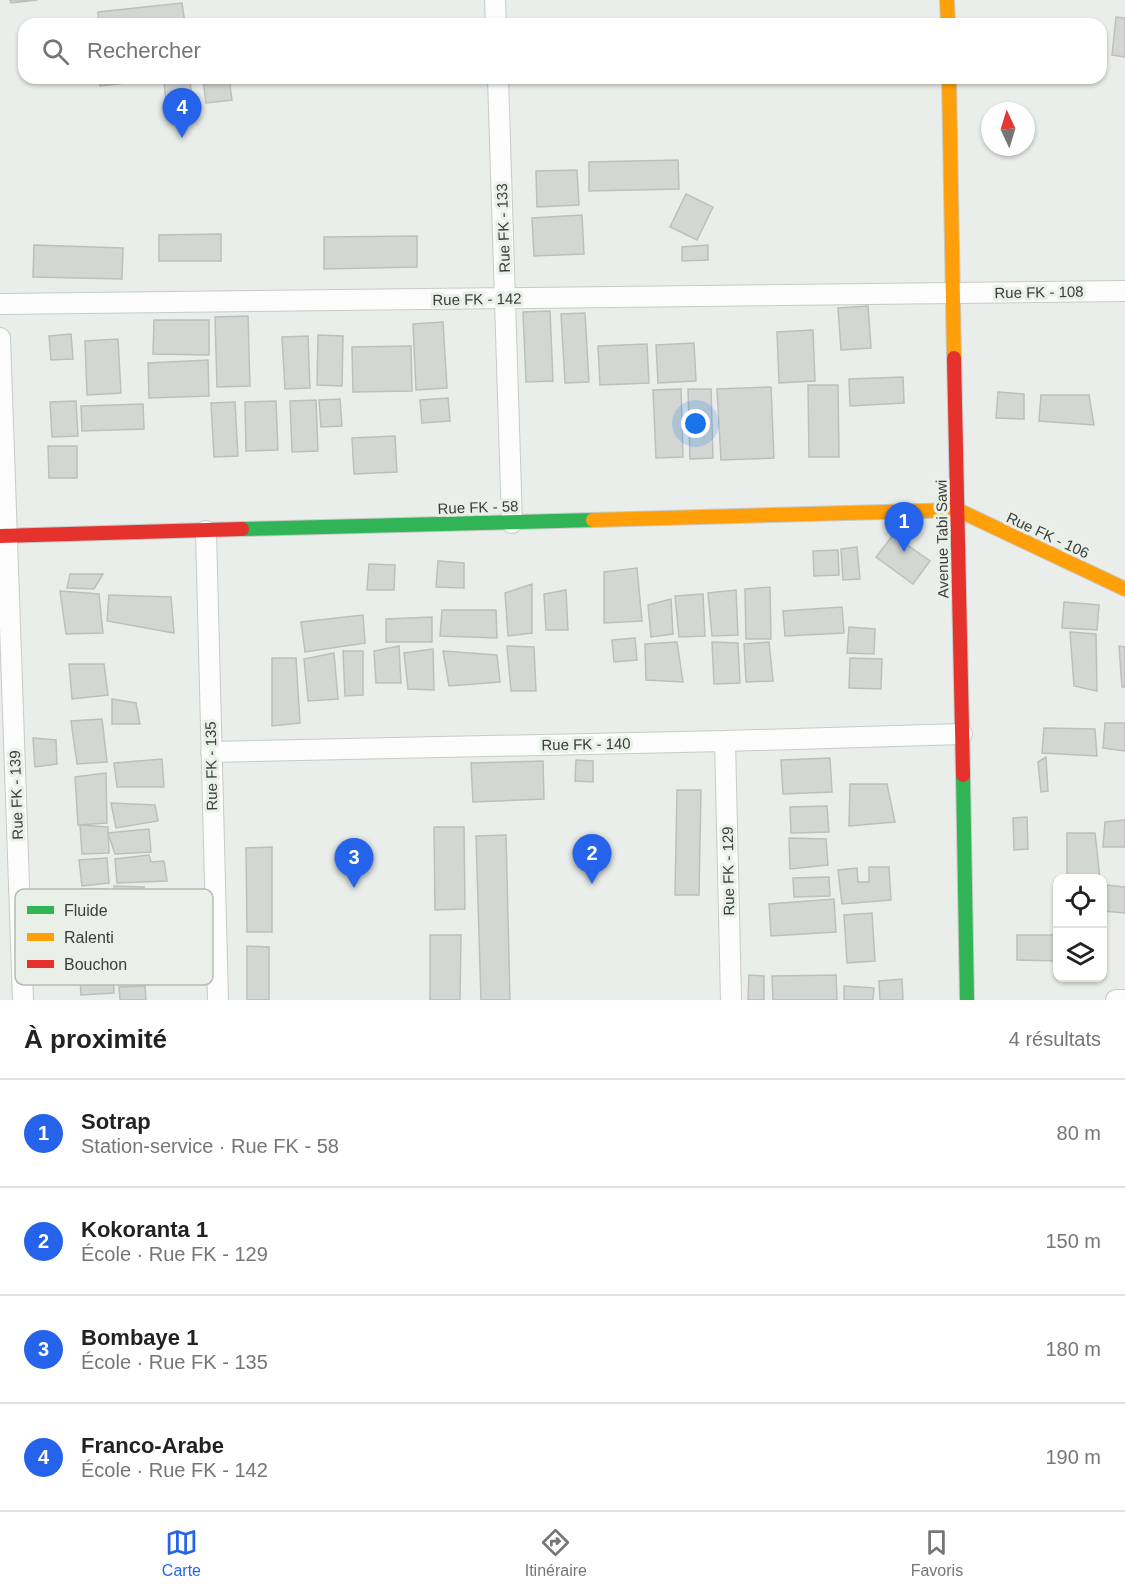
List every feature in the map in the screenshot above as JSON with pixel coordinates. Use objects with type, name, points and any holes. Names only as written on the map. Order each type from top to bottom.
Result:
[{"type":"street","points":[[495,0],[496,18]]},
{"type":"street","points":[[947,0],[948,18]]},
{"type":"street","name":"Rue FK - 133","points":[[498,84],[512,523]]},
{"type":"street","name":"Avenue Tabi Sawi","points":[[949,84],[968,1000]]},
{"type":"street","name":"Rue FK - 108","points":[[953,292],[1125,291]]},
{"type":"street","name":"Rue FK - 142","points":[[0,304],[953,292]]},
{"type":"street","name":"Rue FK - 139","points":[[0,338],[3,536],[18,889]]},
{"type":"street","name":"Rue FK - 58","points":[[3,536],[958,510]]},
{"type":"street","name":"Rue FK - 106","points":[[958,510],[1125,589]]},
{"type":"street","name":"Rue FK - 135","points":[[206,531],[218,1000]]},
{"type":"street","name":"Rue FK - 140","points":[[211,752],[962,734]]},
{"type":"street","name":"Rue FK - 129","points":[[725,741],[731,1000]]},
{"type":"street","name":"Rue FK - 139","points":[[22,985],[23,1000]]},
{"type":"street","points":[[1116,1000],[1125,1000]]},
{"type":"building","points":[[10,0],[37,0],[11,3]]},
{"type":"building","points":[[182,3],[184,18],[98,18],[98,12]]},
{"type":"building","points":[[1116,17],[1125,18],[1125,57],[1112,55]]},
{"type":"building","points":[[164,84],[190,84],[192,101],[166,104]]},
{"type":"building","points":[[204,84],[230,84],[232,100],[206,103]]},
{"type":"building","points":[[678,160],[679,189],[589,191],[589,162]]},
{"type":"building","points":[[577,170],[579,205],[537,207],[536,171]]},
{"type":"building","points":[[686,194],[713,207],[697,240],[670,227]]},
{"type":"building","points":[[582,215],[584,254],[534,256],[532,218]]},
{"type":"building","points":[[221,234],[221,261],[159,261],[159,235]]},
{"type":"building","points":[[417,236],[417,267],[324,269],[324,237]]},
{"type":"building","points":[[34,245],[123,248],[122,279],[33,277]]},
{"type":"building","points":[[708,245],[708,260],[682,261],[682,247]]},
{"type":"building","points":[[868,306],[871,348],[841,350],[838,308]]},
{"type":"building","points":[[550,311],[553,381],[526,382],[523,312]]},
{"type":"building","points":[[585,313],[589,382],[565,383],[561,314]]},
{"type":"building","points":[[248,316],[250,386],[217,387],[215,317]]},
{"type":"building","points":[[154,320],[209,320],[209,355],[153,354]]},
{"type":"building","points":[[443,322],[447,388],[416,390],[413,324]]},
{"type":"building","points":[[813,330],[815,381],[779,383],[777,332]]},
{"type":"building","points":[[71,334],[73,359],[51,360],[49,336]]},
{"type":"building","points":[[318,335],[343,336],[342,386],[317,385]]},
{"type":"building","points":[[308,336],[310,388],[285,389],[282,337]]},
{"type":"building","points":[[118,339],[121,393],[87,395],[85,341]]},
{"type":"building","points":[[694,343],[696,381],[658,383],[656,345]]},
{"type":"building","points":[[647,344],[649,383],[600,385],[598,346]]},
{"type":"building","points":[[411,346],[412,391],[353,392],[352,347]]},
{"type":"building","points":[[208,360],[209,396],[149,398],[148,363]]},
{"type":"building","points":[[903,377],[904,403],[850,406],[849,379]]},
{"type":"building","points":[[808,385],[838,385],[839,457],[809,457]]},
{"type":"building","points":[[771,387],[774,458],[721,460],[717,389]]},
{"type":"building","points":[[681,389],[683,457],[656,458],[653,390]]},
{"type":"building","points":[[688,389],[711,389],[713,458],[690,459]]},
{"type":"building","points":[[998,392],[1024,394],[1024,419],[996,418]]},
{"type":"building","points":[[1041,395],[1089,395],[1094,425],[1039,421]]},
{"type":"building","points":[[448,398],[450,421],[422,423],[420,400]]},
{"type":"building","points":[[340,399],[342,426],[321,427],[319,400]]},
{"type":"building","points":[[316,400],[318,451],[292,452],[290,401]]},
{"type":"building","points":[[76,401],[78,436],[52,437],[50,402]]},
{"type":"building","points":[[276,401],[278,450],[246,451],[245,402]]},
{"type":"building","points":[[235,402],[238,456],[214,457],[211,403]]},
{"type":"building","points":[[143,404],[144,429],[82,431],[81,406]]},
{"type":"building","points":[[395,436],[397,472],[354,474],[352,438]]},
{"type":"building","points":[[48,446],[77,446],[77,478],[49,478]]},
{"type":"building","points":[[893,535],[930,561],[913,584],[876,557]]},
{"type":"building","points":[[857,547],[860,579],[843,580],[841,549]]},
{"type":"building","points":[[838,550],[839,575],[814,576],[813,551]]},
{"type":"building","points":[[438,561],[464,563],[464,588],[436,587]]},
{"type":"building","points":[[369,564],[395,565],[394,590],[367,590]]},
{"type":"building","points":[[637,568],[642,621],[604,623],[604,572]]},
{"type":"building","points":[[70,574],[103,574],[94,589],[67,588]]},
{"type":"building","points":[[532,584],[532,633],[508,636],[505,593]]},
{"type":"building","points":[[770,587],[771,639],[746,639],[745,589]]},
{"type":"building","points":[[566,590],[568,630],[546,630],[544,594]]},
{"type":"building","points":[[736,590],[738,635],[712,636],[708,593]]},
{"type":"building","points":[[60,591],[99,594],[103,633],[66,634]]},
{"type":"building","points":[[703,594],[705,636],[679,637],[675,596]]},
{"type":"building","points":[[109,595],[171,597],[174,633],[107,621]]},
{"type":"building","points":[[671,599],[673,634],[651,637],[648,605]]},
{"type":"building","points":[[1064,602],[1099,605],[1097,630],[1062,628]]},
{"type":"building","points":[[842,607],[844,633],[785,636],[783,611]]},
{"type":"building","points":[[442,610],[496,610],[497,638],[440,636]]},
{"type":"building","points":[[363,615],[365,643],[305,652],[301,622]]},
{"type":"building","points":[[432,617],[432,642],[386,642],[386,619]]},
{"type":"building","points":[[849,627],[875,629],[874,654],[847,653]]},
{"type":"building","points":[[1070,632],[1096,634],[1097,691],[1074,686]]},
{"type":"building","points":[[635,638],[637,660],[614,662],[612,640]]},
{"type":"building","points":[[677,642],[683,682],[646,680],[645,644]]},
{"type":"building","points":[[712,642],[738,643],[740,683],[714,684]]},
{"type":"building","points":[[769,642],[773,681],[746,682],[744,644]]},
{"type":"building","points":[[399,646],[401,683],[376,683],[374,651]]},
{"type":"building","points":[[507,646],[534,647],[536,691],[511,691]]},
{"type":"building","points":[[1119,646],[1125,647],[1125,687],[1122,687]]},
{"type":"building","points":[[433,649],[434,690],[408,689],[404,653]]},
{"type":"building","points":[[343,651],[363,651],[363,695],[345,696]]},
{"type":"building","points":[[443,651],[497,655],[500,682],[449,686]]},
{"type":"building","points":[[334,653],[338,699],[308,701],[304,659]]},
{"type":"building","points":[[272,658],[296,658],[300,723],[272,726]]},
{"type":"building","points":[[850,658],[882,659],[881,689],[849,688]]},
{"type":"building","points":[[69,664],[104,664],[108,695],[72,699]]},
{"type":"building","points":[[112,699],[136,703],[140,724],[112,724]]},
{"type":"building","points":[[102,719],[107,762],[77,764],[71,721]]},
{"type":"building","points":[[1105,723],[1125,723],[1125,751],[1103,748]]},
{"type":"building","points":[[1044,728],[1095,729],[1097,756],[1042,753]]},
{"type":"building","points":[[33,738],[56,740],[57,764],[35,767]]},
{"type":"building","points":[[1046,757],[1048,791],[1041,792],[1038,762]]},
{"type":"building","points":[[830,758],[832,792],[783,794],[781,760]]},
{"type":"building","points":[[162,759],[164,787],[117,787],[114,763]]},
{"type":"building","points":[[576,760],[593,761],[593,782],[575,781]]},
{"type":"building","points":[[543,761],[544,799],[473,802],[471,763]]},
{"type":"building","points":[[106,773],[107,823],[78,825],[75,777]]},
{"type":"building","points":[[850,784],[887,784],[895,822],[849,826]]},
{"type":"building","points":[[677,790],[701,790],[699,895],[675,895]]},
{"type":"building","points":[[111,803],[155,805],[158,821],[116,828]]},
{"type":"building","points":[[827,806],[829,832],[791,833],[790,807]]},
{"type":"building","points":[[1027,817],[1028,849],[1014,850],[1013,818]]},
{"type":"building","points":[[1125,820],[1125,847],[1103,847],[1105,822]]},
{"type":"building","points":[[80,825],[108,827],[109,853],[82,854]]},
{"type":"building","points":[[434,827],[464,827],[465,909],[435,910]]},
{"type":"building","points":[[149,829],[151,852],[115,854],[108,833]]},
{"type":"building","points":[[1067,833],[1095,833],[1099,874],[1067,874]]},
{"type":"building","points":[[506,835],[510,1000],[481,1000],[476,836]]},
{"type":"building","points":[[789,838],[826,839],[828,865],[790,869]]},
{"type":"building","points":[[272,847],[272,932],[247,932],[246,848]]},
{"type":"building","points":[[149,855],[151,862],[164,861],[167,881],[117,883],[115,859]]},
{"type":"building","points":[[107,858],[109,883],[82,886],[79,860]]},
{"type":"building","points":[[869,867],[889,867],[891,900],[842,904],[838,870],[857,868],[858,882],[869,882]]},
{"type":"building","points":[[829,877],[830,896],[794,897],[793,878]]},
{"type":"building","points":[[1107,885],[1125,887],[1125,913],[1107,911]]},
{"type":"building","points":[[114,886],[144,887],[144,889],[114,889]]},
{"type":"building","points":[[834,899],[836,932],[771,936],[769,904]]},
{"type":"building","points":[[872,913],[875,961],[847,963],[844,915]]},
{"type":"building","points":[[430,935],[461,935],[460,1000],[430,1000]]},
{"type":"building","points":[[1017,935],[1053,935],[1053,961],[1017,960]]},
{"type":"building","points":[[247,946],[269,947],[269,1000],[247,1000]]},
{"type":"building","points":[[749,975],[764,976],[764,1000],[748,1000]]},
{"type":"building","points":[[836,975],[837,1000],[773,1000],[772,976]]},
{"type":"building","points":[[902,979],[903,1000],[880,1000],[879,981]]},
{"type":"building","points":[[80,985],[114,985],[114,993],[81,995]]},
{"type":"building","points":[[145,986],[146,1000],[120,1000],[119,987]]},
{"type":"building","points":[[844,986],[874,988],[873,1000],[844,1000]]},
{"type":"traffic: fast","points":[[242,529],[593,520]]},
{"type":"traffic: fast","points":[[963,775],[967,1000]]},
{"type":"traffic: slow","points":[[947,0],[948,18]]},
{"type":"traffic: slow","points":[[949,84],[954,358]]},
{"type":"traffic: slow","points":[[593,520],[958,510],[1125,589]]},
{"type":"traffic: jam","points":[[954,358],[963,775]]},
{"type":"traffic: jam","points":[[0,536],[242,529]]},
{"type":"place","name":"Franco-Arabe","points":[[182,138]]},
{"type":"place","name":"Sotrap","points":[[904,552]]},
{"type":"place","name":"Kokoranta 1","points":[[592,884]]},
{"type":"place","name":"Bombaye 1","points":[[354,888]]}]
